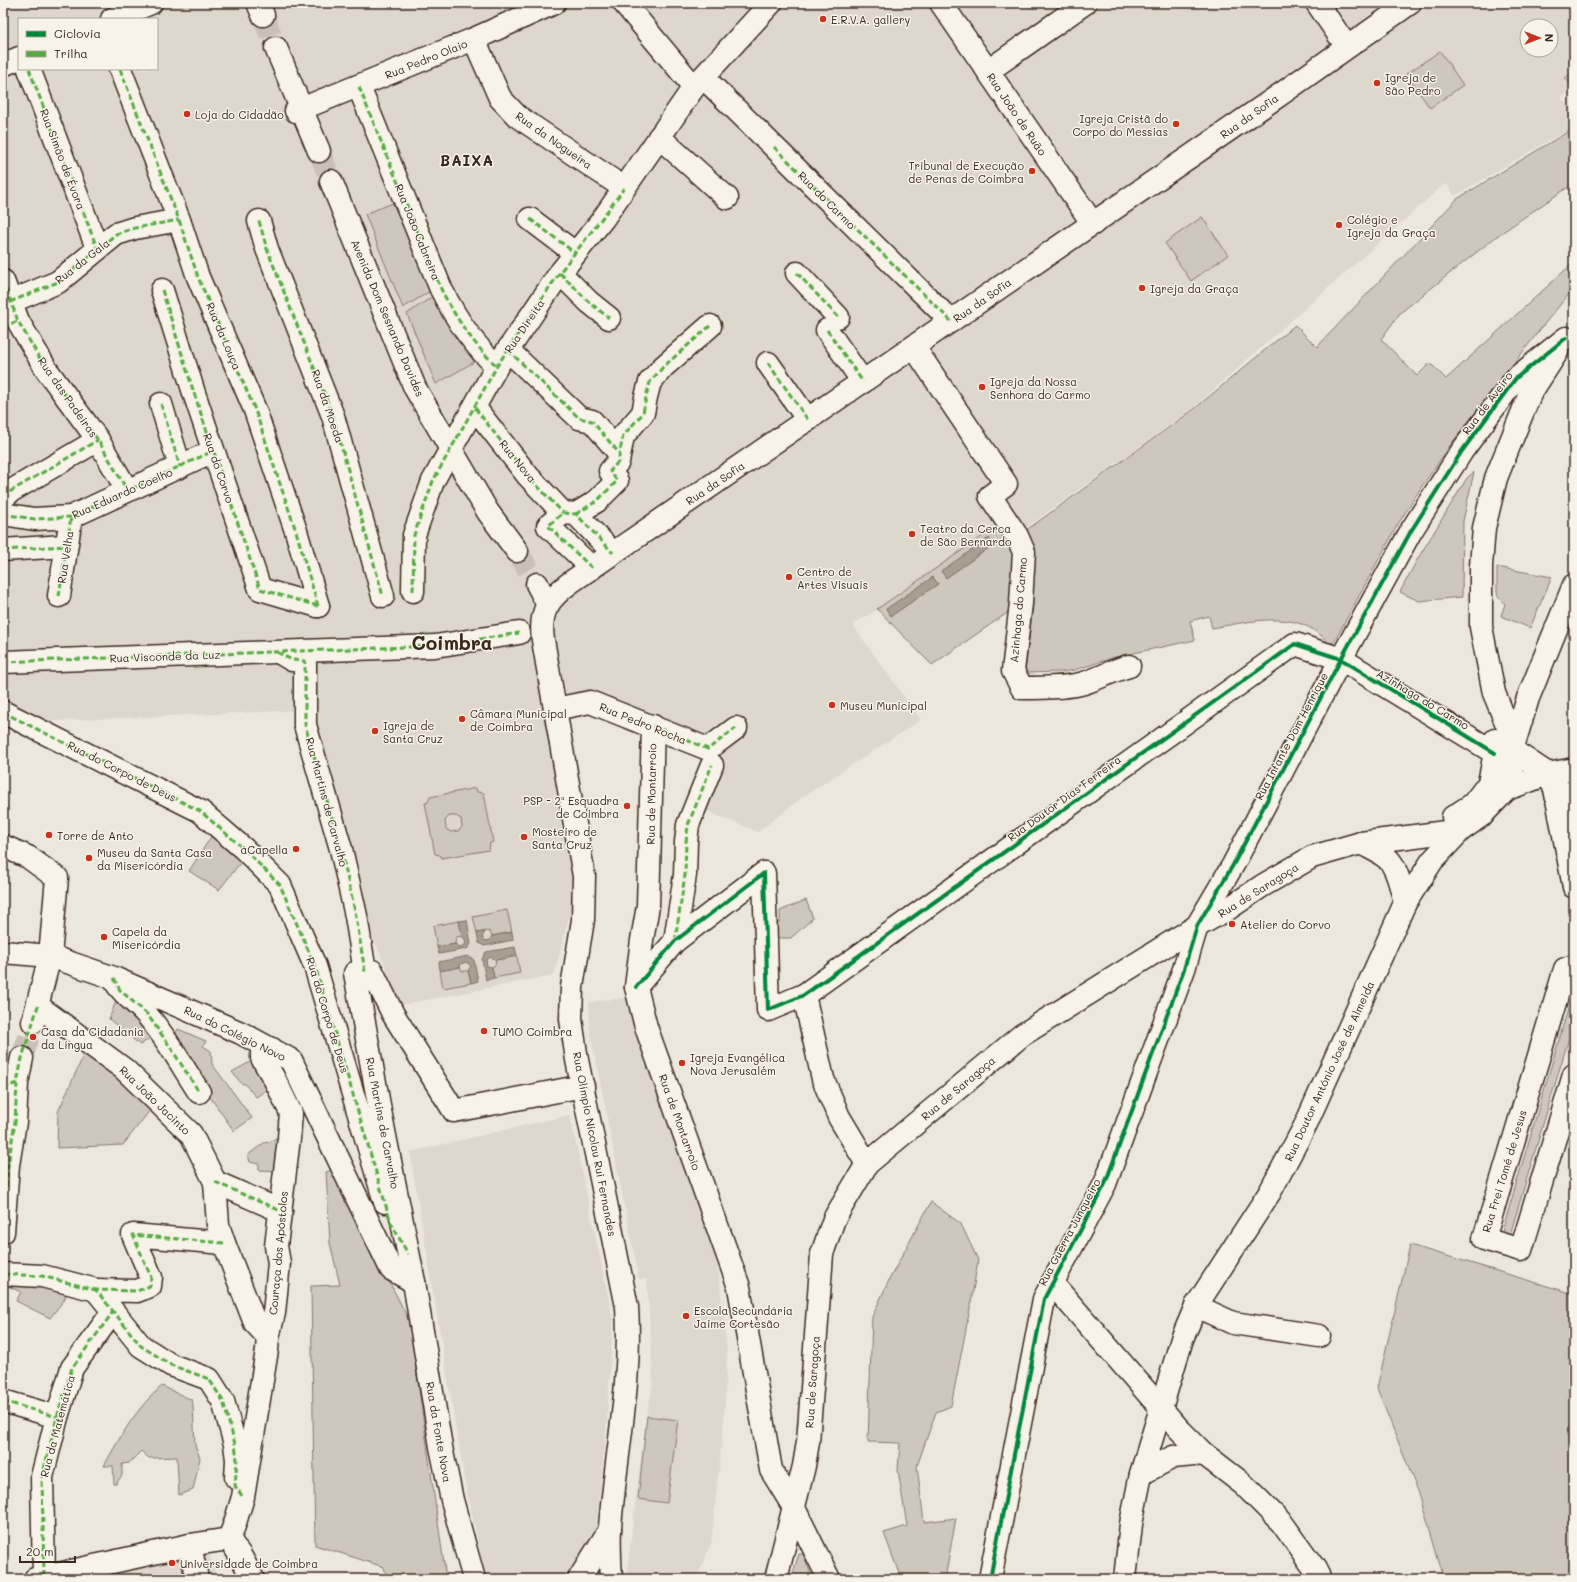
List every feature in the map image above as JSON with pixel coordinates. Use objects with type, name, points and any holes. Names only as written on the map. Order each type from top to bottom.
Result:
[{"type":"street","points":[[114,18],[151,3]]},
{"type":"street","name":"Rua Pedro Olaio","points":[[299,110],[474,40],[554,3]]},
{"type":"street","name":"Rua do Carmo","points":[[624,3],[699,82],[774,147],[951,321]]},
{"type":"street","name":"Rua Direita","points":[[413,591],[414,535],[433,481],[502,358],[560,273],[603,219],[699,82],[771,3]]},
{"type":"street","name":"Rua João de Ruão","points":[[941,3],[1093,224]]},
{"type":"street","points":[[988,71],[1085,3]]},
{"type":"street","points":[[1317,3],[1347,47]]},
{"type":"street","name":"Rua da Sofia","points":[[546,595],[592,568],[808,420],[1410,3]]},
{"type":"street","name":"Rua da Nogueira","points":[[474,40],[500,98],[517,116],[624,188]]},
{"type":"street","points":[[276,48],[299,110],[318,151]]},
{"type":"street","points":[[3,65],[18,58]]},
{"type":"street","name":"Rua Simão de Évora","points":[[30,70],[97,248]]},
{"type":"street","name":"Rua da Louça","points":[[120,70],[179,220],[198,277],[258,417],[296,531],[318,606]]},
{"type":"street","name":"Rua João Cabreira","points":[[359,87],[441,289],[483,354],[502,358],[579,418],[592,421],[619,458]]},
{"type":"street","points":[[659,137],[727,198]]},
{"type":"street","name":"Avenida Dom Sesnando Davides","points":[[331,181],[415,388],[450,450],[488,512],[517,551]]},
{"type":"street","points":[[530,219],[575,253]]},
{"type":"street","name":"Rua da Gala","points":[[11,316],[58,282],[97,248],[116,234],[135,228],[179,220]]},
{"type":"street","name":"Rua da Moeda","points":[[259,222],[267,249],[333,416],[383,596]]},
{"type":"street","points":[[560,273],[589,302],[609,318]]},
{"type":"street","points":[[797,274],[833,323],[863,382]]},
{"type":"street","name":"Rua das Padeiras","points":[[3,281],[11,316],[46,369],[98,440],[127,490]]},
{"type":"street","name":"Rua do Corvo","points":[[162,290],[194,393],[260,589],[318,606]]},
{"type":"street","points":[[592,568],[548,526],[597,501],[617,481],[610,471],[619,458],[623,436],[643,413],[650,382],[663,367],[710,326]]},
{"type":"street","name":"Rua de Aveiro","points":[[1462,451],[1516,378],[1571,335]]},
{"type":"street","name":"Rua de Aveiro","points":[[1504,752],[1508,727],[1494,693],[1482,627],[1481,566],[1484,528],[1496,478],[1530,394],[1571,335]]},
{"type":"street","name":"Azinhaga do Carmo","points":[[914,347],[1006,484],[990,496],[1017,536],[1024,552],[1021,603],[1012,671],[1022,688],[1043,688],[1084,683],[1129,666]]},
{"type":"street","points":[[768,363],[808,420]]},
{"type":"street","points":[[161,404],[180,467]]},
{"type":"street","name":"Rua Nova","points":[[474,408],[528,476],[613,553]]},
{"type":"street","points":[[3,498],[11,491],[98,440]]},
{"type":"street","name":"Rua Eduardo Coelho","points":[[3,514],[34,519],[71,517],[214,451]]},
{"type":"street","name":"Rua Infante Dom Henrique","points":[[1197,926],[1233,865],[1341,659],[1411,531],[1462,451]]},
{"type":"street","name":"Rua Velha","points":[[59,596],[71,517]]},
{"type":"street","points":[[3,550],[66,546]]},
{"type":"street","points":[[1416,836],[1448,820],[1473,804],[1488,783],[1504,752],[1568,609],[1574,585]]},
{"type":"street","name":"Rua Olímpio Nicolau Rui Fernandes","points":[[546,595],[542,617],[542,632],[584,876],[583,920],[572,987],[571,1019],[627,1307],[629,1338],[625,1404],[610,1529],[611,1579]]},
{"type":"street","name":"Rua Visconde da Luz","points":[[3,662],[435,646],[519,634]]},
{"type":"street","name":"Rua Doutor Dias Ferreira","points":[[804,995],[1295,644],[1341,659]]},
{"type":"street","name":"Rua Martins de Carvalho","points":[[277,652],[292,660],[305,661],[305,725],[341,849],[368,971],[355,974],[414,1282]]},
{"type":"street","name":"Azinhaga do Carmo","points":[[1341,659],[1504,752],[1559,786]]},
{"type":"street","points":[[1494,693],[1504,752],[1512,768],[1507,789],[1559,786],[1574,769]]},
{"type":"street","name":"Rua Pedro Rocha","points":[[555,709],[590,702],[653,726],[710,757]]},
{"type":"street","name":"Rua do Corpo de Deus","points":[[3,712],[200,811],[244,849],[280,885],[314,966],[391,1223],[408,1254]]},
{"type":"street","name":"Rua de Montarroio","points":[[653,726],[648,906],[636,987],[646,1027],[739,1287],[771,1470],[793,1506],[828,1579]]},
{"type":"street","points":[[675,941],[685,875],[688,825],[710,757],[736,728]]},
{"type":"street","points":[[1559,786],[1574,887]]},
{"type":"street","name":"Rua Doutor António José de Almeida","points":[[1125,1579],[1125,1565],[1131,1524],[1141,1474],[1182,1339],[1196,1306],[1270,1192],[1306,1124],[1405,903],[1432,861],[1461,830],[1482,815],[1507,789]]},
{"type":"street","name":"Rua de Saragoça","points":[[776,1579],[804,1466],[808,1442],[822,1254],[834,1219],[867,1164],[1022,1035],[1197,926],[1228,909],[1262,886],[1312,857],[1361,844],[1461,830]]},
{"type":"street","points":[[1361,844],[1378,852],[1392,864],[1399,881],[1405,903]]},
{"type":"street","points":[[3,846],[28,857],[58,878],[50,956]]},
{"type":"street","points":[[1233,865],[1240,875],[1250,882],[1262,886]]},
{"type":"street","points":[[636,987],[675,941],[764,873],[768,1010],[804,995],[823,1079],[839,1117],[867,1164]]},
{"type":"street","name":"Rua Guerra Junqueiro","points":[[990,1579],[1044,1299],[1105,1184],[1184,969],[1197,926]]},
{"type":"street","name":"Rua do Colégio Novo","points":[[3,952],[50,956],[114,978],[200,1014],[292,1060],[391,1269],[414,1282]]},
{"type":"street","name":"Rua João Jacinto","points":[[50,956],[35,1014],[124,1069],[191,1134],[215,1182],[218,1225],[224,1243],[255,1323],[268,1337]]},
{"type":"street","name":"Rua Frei Tomé de Jesus","points":[[1574,966],[1565,969],[1484,1239],[1521,1250],[1574,1075]]},
{"type":"street","points":[[368,971],[393,1014],[454,1111],[583,1086]]},
{"type":"street","points":[[114,978],[120,990],[146,1014],[169,1045],[199,1092]]},
{"type":"street","name":"Couraça dos Apóstolos","points":[[228,1539],[234,1526],[243,1497],[268,1337],[274,1313],[279,1263],[276,1246],[291,1113],[262,1058],[262,1053],[266,1049],[272,1049]]},
{"type":"street","points":[[3,1229],[8,1165],[15,1122],[10,1085],[22,1058]]},
{"type":"street","points":[[215,1182],[281,1211]]},
{"type":"street","points":[[3,1274],[42,1276],[96,1290],[137,1291],[150,1286],[151,1277],[133,1235],[224,1243]]},
{"type":"street","name":"Rua da Fonte Nova","points":[[414,1282],[441,1447],[452,1500],[474,1579]]},
{"type":"street","points":[[1052,1283],[1178,1428],[1204,1454],[1243,1484],[1282,1523],[1315,1569],[1320,1579]]},
{"type":"street","points":[[96,1290],[141,1346],[171,1365],[209,1379],[223,1400],[235,1444],[237,1460],[235,1486],[243,1497]]},
{"type":"street","points":[[1196,1306],[1233,1323],[1319,1336]]},
{"type":"street","name":"Rua da Matemática","points":[[39,1578],[42,1477],[58,1416],[72,1368],[113,1312]]},
{"type":"street","points":[[3,1401],[58,1416]]},
{"type":"street","points":[[1141,1474],[1172,1457],[1204,1454]]},
{"type":"street","name":"Rua Olímpio Nicolau Rui Fernandes","points":[[579,1579],[610,1529]]},
{"type":"street","points":[[39,1578],[190,1545],[228,1539],[240,1554],[253,1579]]},
{"type":"street","points":[[190,1545],[197,1579]]},
{"type":"shaded area","points":[[3,3],[1574,3],[1574,70],[1564,78],[1572,87],[1561,98],[1574,111],[1574,126],[1455,196],[1446,183],[1192,409],[1024,529],[852,624],[921,720],[804,796],[758,832],[699,808],[724,743],[544,703],[574,862],[573,902],[554,975],[401,1005],[355,891],[307,710],[3,723]]},
{"type":"shaded area","points":[[1440,51],[1463,85],[1430,108],[1406,74]]},
{"type":"shaded area","points":[[1574,71],[1574,88],[1565,78]]},
{"type":"shaded area","points":[[1574,128],[1574,183],[1497,236],[1400,313],[1381,339],[1417,376],[1430,363],[1446,379],[1574,262],[1574,288],[1452,443],[1422,486],[1398,524],[1334,642],[1329,643],[1315,631],[1304,625],[1291,621],[1251,621],[1212,628],[1209,616],[1190,621],[1195,640],[1115,657],[1075,670],[1062,672],[1025,673],[1033,605],[1034,550],[1025,531],[1193,410],[1295,325],[1317,347],[1457,199]]},
{"type":"shaded area","points":[[398,201],[435,288],[403,308],[365,214]]},
{"type":"shaded area","points":[[1202,217],[1228,255],[1191,281],[1165,243]]},
{"type":"shaded area","points":[[436,294],[474,362],[436,384],[407,314]]},
{"type":"shaded area","points":[[1474,472],[1463,521],[1462,597],[1419,601],[1400,592],[1417,560],[1467,478]]},
{"type":"shaded area","points":[[1000,524],[1013,548],[1010,611],[932,665],[877,609]]},
{"type":"shaded area","points":[[989,538],[993,545],[946,578],[941,571]]},
{"type":"shaded area","points":[[1497,567],[1552,577],[1530,628],[1501,616],[1505,604],[1498,597]]},
{"type":"shaded area","points":[[933,577],[938,584],[891,616],[886,609]]},
{"type":"shaded area","points":[[476,788],[477,792],[484,793],[493,842],[490,843],[489,850],[442,858],[440,855],[435,854],[425,803],[428,802],[430,797]],"holes":[[[449,816],[456,816],[461,819],[462,827],[458,831],[451,832],[446,829],[445,821]]]},
{"type":"shaded area","points":[[216,829],[244,858],[219,890],[189,871]]},
{"type":"shaded area","points":[[806,900],[813,918],[791,938],[775,938],[774,922],[780,922],[780,911]]},
{"type":"shaded area","points":[[507,910],[512,932],[492,936],[490,932],[487,931],[477,933],[473,917]]},
{"type":"shaded area","points":[[467,920],[471,944],[467,949],[439,954],[437,947],[455,944],[460,947],[465,945],[466,941],[462,936],[459,921]]},
{"type":"shaded area","points":[[459,921],[462,936],[456,937],[455,944],[437,947],[433,926]]},
{"type":"shaded area","points":[[485,932],[482,937],[485,941],[490,940],[492,936],[512,932],[513,940],[484,946],[479,943],[477,933]]},
{"type":"shaded area","points":[[515,947],[517,956],[496,960],[491,957],[486,960],[487,966],[492,967],[494,978],[486,980],[482,959],[486,952]]},
{"type":"shaded area","points":[[468,956],[474,960],[478,981],[471,983],[468,971],[471,966],[466,962],[461,964],[460,967],[440,971],[439,962]]},
{"type":"shaded area","points":[[517,956],[520,973],[494,978],[492,967],[495,965],[496,960]]},
{"type":"shaded area","points":[[460,967],[462,971],[468,971],[471,983],[443,988],[440,971]]},
{"type":"shaded area","points":[[118,996],[155,1035],[140,1045],[109,1019]]},
{"type":"shaded area","points":[[1572,996],[1574,997],[1574,1021],[1509,1238],[1501,1235]]},
{"type":"shaded area","name":"Escola Secundária Jaime Cortesão","points":[[630,997],[718,1267],[727,1353],[724,1421],[711,1544],[696,1579],[626,1579],[646,1419],[653,1382],[647,1279],[639,1279],[590,1031],[589,1002]]},
{"type":"shaded area","points":[[178,1029],[206,1041],[203,1046],[211,1051],[212,1064],[252,1118],[234,1131],[169,1039],[177,1034],[176,1032]]},
{"type":"shaded area","points":[[85,1052],[154,1105],[123,1145],[57,1148],[58,1112]]},
{"type":"shaded area","points":[[252,1061],[258,1075],[268,1089],[256,1097],[232,1072]]},
{"type":"shaded area","points":[[570,1115],[613,1320],[607,1420],[596,1533],[576,1579],[486,1579],[464,1477],[410,1152]]},
{"type":"shaded area","points":[[278,1137],[279,1171],[259,1170],[259,1164],[250,1162],[248,1155],[264,1143]]},
{"type":"shaded area","points":[[332,1170],[409,1320],[446,1578],[386,1575],[384,1567],[315,1545],[311,1286],[340,1285],[330,1243],[326,1172]]},
{"type":"shaded area","points":[[931,1202],[961,1224],[978,1260],[951,1406],[936,1412],[917,1466],[924,1522],[956,1518],[945,1579],[901,1579],[884,1533],[907,1526],[898,1470],[900,1443],[868,1442],[872,1317],[890,1278]]},
{"type":"shaded area","points":[[1410,1245],[1574,1294],[1574,1579],[1444,1579],[1420,1497],[1377,1388]]},
{"type":"shaded area","points":[[19,1277],[69,1287],[64,1300],[50,1318],[16,1301],[21,1292],[10,1287]]},
{"type":"shaded area","points":[[162,1386],[192,1400],[193,1406],[195,1445],[200,1458],[193,1490],[179,1495],[177,1457],[149,1458],[141,1451],[129,1463],[122,1464],[122,1475],[116,1484],[114,1484],[113,1466],[104,1466],[136,1413]]},
{"type":"shaded area","points":[[647,1416],[678,1420],[667,1503],[638,1499]]},
{"type":"shaded area","name":"Universidade de Coimbra","points":[[207,1547],[217,1579],[58,1579]]},
{"type":"shaded area","points":[[799,1554],[803,1554],[813,1579],[791,1579]]},
{"type":"tunnel","points":[[263,15],[276,48]]},
{"type":"tunnel","points":[[319,151],[331,181]]},
{"type":"tunnel","points":[[517,551],[537,584]]},
{"type":"tunnel","points":[[22,1058],[33,1022]]},
{"type":"marked path","points":[[29,70],[97,248]]},
{"type":"marked path","points":[[120,70],[179,220],[198,277],[255,410],[296,531],[318,606]]},
{"type":"marked path","points":[[359,87],[441,289],[465,330],[480,349],[497,366]]},
{"type":"marked path","points":[[774,147],[951,321]]},
{"type":"marked path","points":[[413,591],[414,535],[433,481],[497,366],[561,271],[624,188]]},
{"type":"marked path","points":[[530,219],[575,253]]},
{"type":"marked path","points":[[10,302],[58,282],[116,234],[135,228],[179,220]]},
{"type":"marked path","points":[[259,221],[267,249],[333,416],[383,596]]},
{"type":"marked path","points":[[560,273],[589,302],[609,318]]},
{"type":"marked path","points":[[797,273],[838,317]]},
{"type":"marked path","points":[[3,281],[18,321],[46,369],[98,440],[127,490]]},
{"type":"marked path","points":[[162,290],[194,393],[260,589],[318,606]]},
{"type":"marked path","points":[[3,327],[18,321]]},
{"type":"marked path","points":[[576,514],[597,501],[617,481],[610,471],[618,462],[623,436],[643,413],[650,382],[663,367],[710,326]]},
{"type":"marked path","points":[[827,330],[863,382]]},
{"type":"marked path","points":[[508,350],[579,418],[592,421],[619,453]]},
{"type":"marked path","points":[[768,363],[808,420]]},
{"type":"marked path","points":[[161,404],[180,467]]},
{"type":"marked path","points":[[475,408],[528,476],[563,513]]},
{"type":"marked path","points":[[3,498],[11,491],[98,440]]},
{"type":"marked path","points":[[3,514],[34,519],[71,517],[213,451]]},
{"type":"marked path","points":[[592,568],[548,526],[563,513],[576,514],[613,553]]},
{"type":"marked path","points":[[59,596],[71,517]]},
{"type":"marked path","points":[[3,550],[65,546]]},
{"type":"marked path","points":[[3,662],[435,646],[519,633]]},
{"type":"marked path","points":[[277,652],[292,660],[305,661],[305,725],[341,849],[356,916],[365,972]]},
{"type":"marked path","points":[[3,712],[200,811],[244,849],[280,885],[315,966],[391,1223],[408,1254]]},
{"type":"marked path","points":[[653,726],[708,749],[736,728]]},
{"type":"marked path","points":[[675,941],[685,875],[688,825],[712,765]]},
{"type":"marked path","points":[[114,978],[120,990],[147,1014],[199,1092]]},
{"type":"marked path","points":[[3,1232],[8,1165],[15,1122],[17,1083],[22,1058],[38,1006]]},
{"type":"marked path","points":[[3,1088],[17,1083]]},
{"type":"marked path","points":[[215,1182],[281,1211]]},
{"type":"marked path","points":[[224,1243],[133,1235],[151,1277],[150,1286],[137,1291],[96,1290],[141,1346],[171,1365],[209,1379],[223,1401],[235,1444],[237,1460],[235,1486],[243,1497]]},
{"type":"marked path","points":[[3,1274],[42,1276],[96,1290]]},
{"type":"marked path","points":[[44,1577],[42,1477],[57,1417],[72,1368],[113,1312]]},
{"type":"marked path","points":[[3,1401],[57,1417]]},
{"type":"cycle path","points":[[990,1579],[1044,1299],[1105,1184],[1184,969],[1197,926],[1233,865],[1341,659],[1411,531],[1462,451],[1516,378],[1566,338]]},
{"type":"cycle path","points":[[636,987],[675,941],[764,873],[768,1010],[804,995],[1295,644],[1341,659],[1495,753]]},
{"type":"place","name":"E.R.V.A. gallery","points":[[823,19]]},
{"type":"place","name":"Igreja de São Pedro","points":[[1377,83]]},
{"type":"place","name":"Loja do Cidadão","points":[[187,114]]},
{"type":"place","name":"Igreja Cristã do Corpo do Messias","points":[[1176,124]]},
{"type":"place","name":"Tribunal de Execução de Penas de Coimbra","points":[[1032,171]]},
{"type":"place","name":"Colégio e Igreja da Graça","points":[[1339,225]]},
{"type":"place","name":"Igreja da Graça","points":[[1142,288]]},
{"type":"place","name":"Igreja da Nossa Senhora do Carmo","points":[[982,387]]},
{"type":"place","name":"Teatro da Cerca de São Bernardo","points":[[912,534]]},
{"type":"place","name":"Centro de Artes Visuais","points":[[789,577]]},
{"type":"place","name":"Museu Municipal","points":[[832,705]]},
{"type":"place","name":"Câmara Municipal de Coimbra","points":[[462,719]]},
{"type":"place","name":"Igreja de Santa Cruz","points":[[375,731]]},
{"type":"place","name":"PSP - 2ª Esquadra de Coimbra","points":[[627,806]]},
{"type":"place","name":"Torre de Anto","points":[[49,835]]},
{"type":"place","name":"Mosteiro de Santa Cruz","points":[[524,837]]},
{"type":"place","name":"àCapella","points":[[296,849]]},
{"type":"place","name":"Museu da Santa Casa da Misericórdia","points":[[89,858]]},
{"type":"place","name":"Atelier do Corvo","points":[[1232,924]]},
{"type":"place","name":"Capela da Misericórdia","points":[[104,937]]},
{"type":"place","name":"TUMO Coimbra","points":[[484,1031]]},
{"type":"place","name":"Casa da Cidadania da Língua","points":[[33,1037]]},
{"type":"place","name":"Igreja Evangélica Nova Jerusalém","points":[[682,1063]]},
{"type":"place","name":"Escola Secundária Jaime Cortesão","points":[[686,1316]]},
{"type":"place","name":"Universidade de Coimbra","points":[[172,1563]]},
{"type":"district","name":"BAIXA","points":[[467,160]]},
{"type":"district","name":"Coimbra","points":[[452,642]]}]
